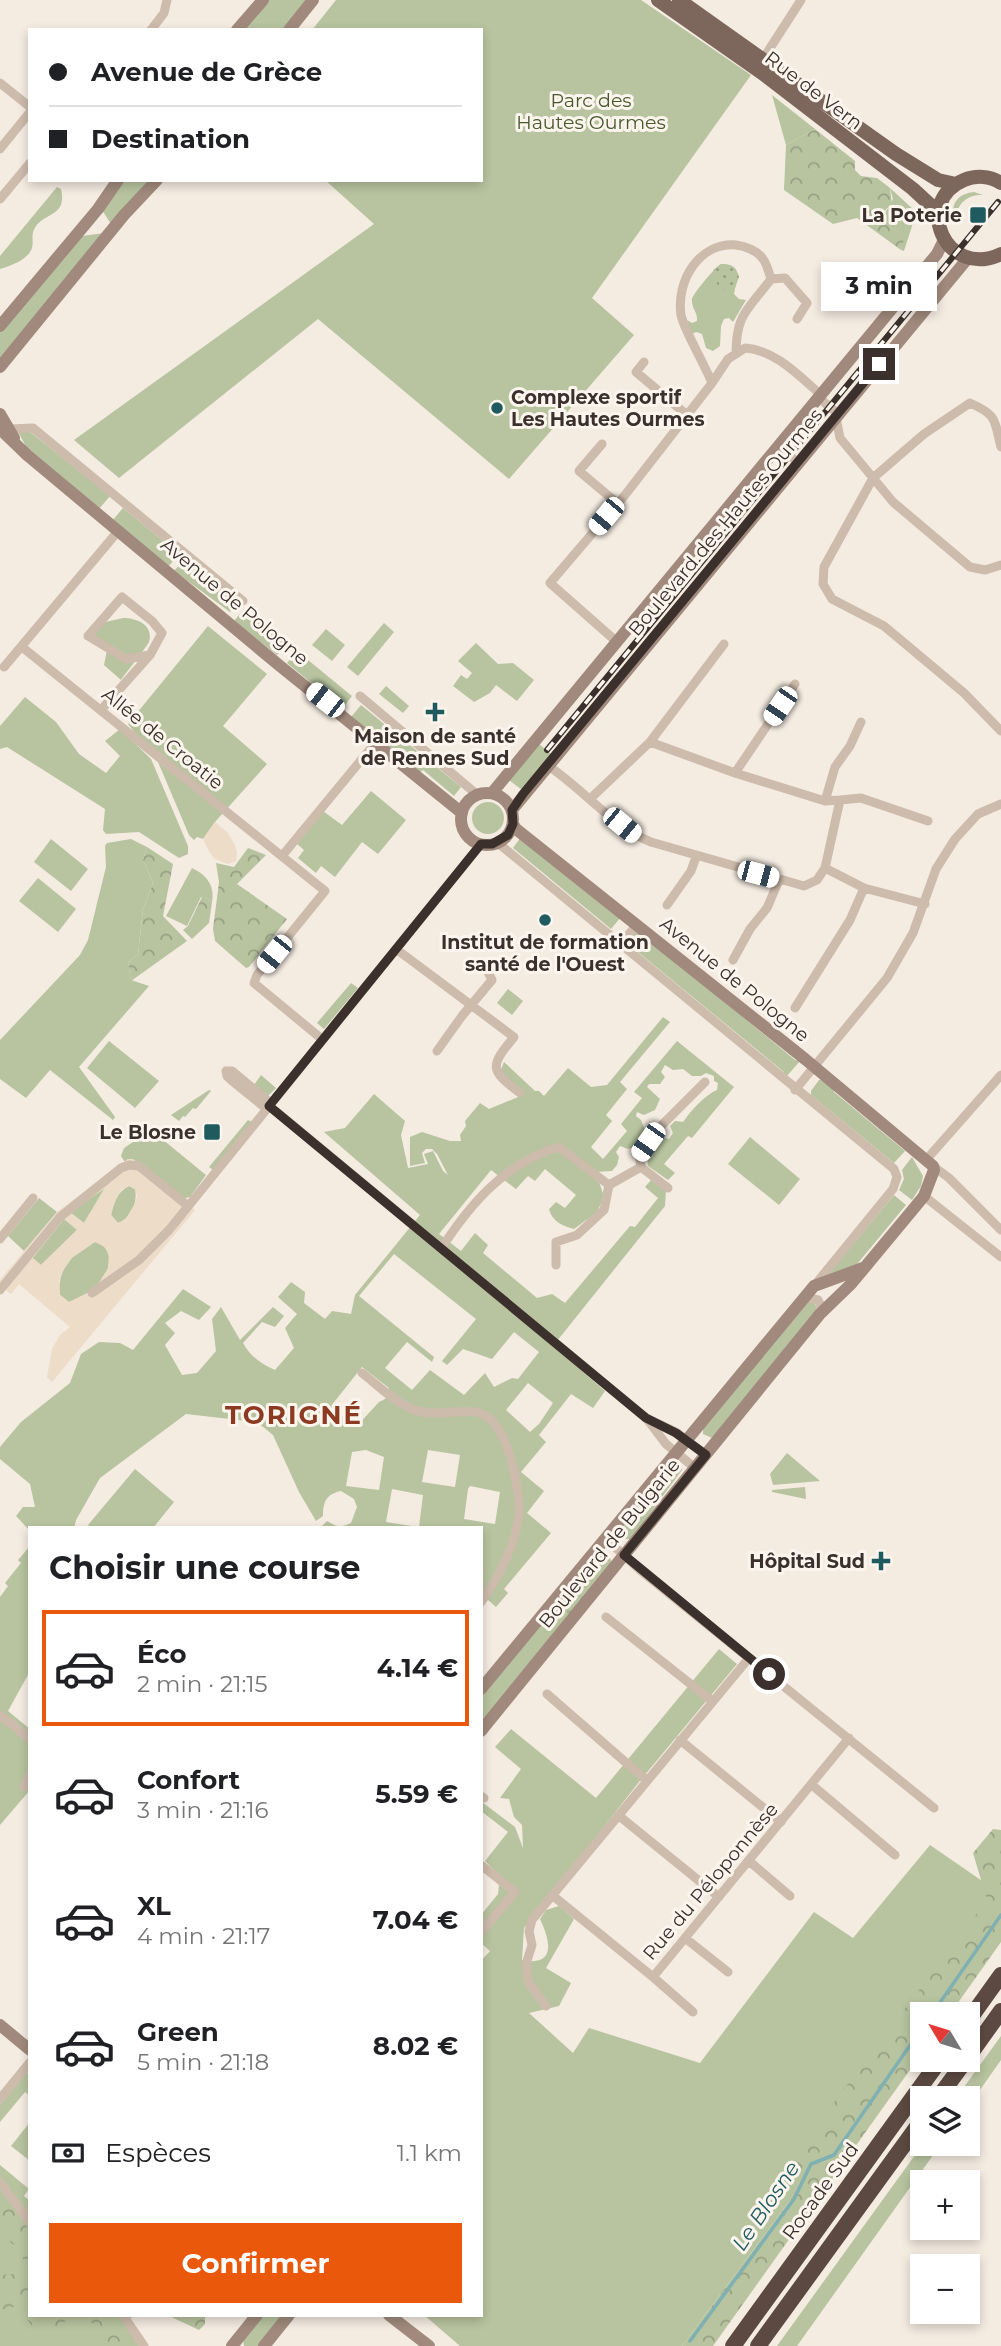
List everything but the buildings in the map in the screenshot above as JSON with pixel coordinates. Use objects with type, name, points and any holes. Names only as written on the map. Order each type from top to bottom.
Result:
[{"type":"highway","points":[[980,2004],[1001,1975]]},
{"type":"highway","points":[[980,2040],[1001,2011]]},
{"type":"highway","name":"Rocade Sud","points":[[733,2346],[931,2072]]},
{"type":"highway","points":[[758,2346],[910,2137]]},
{"type":"main road","name":"Rue de Vern","points":[[679,0],[911,164],[938,180],[956,184]]},
{"type":"main road","name":"Rue de Vern","points":[[662,1],[762,73],[913,189],[939,213]]},
{"type":"main road","points":[[1001,183],[978,177],[956,184],[944,197],[939,213],[939,227],[944,240],[954,251],[968,258],[985,260],[1001,254]]},
{"type":"street","points":[[153,28],[164,13],[167,0]]},
{"type":"street","points":[[239,28],[262,0]]},
{"type":"street","points":[[291,28],[313,0]]},
{"type":"street","points":[[763,59],[801,0]]},
{"type":"street","points":[[0,83],[28,108]]},
{"type":"street","points":[[0,149],[28,113]]},
{"type":"street","points":[[0,199],[28,165]]},
{"type":"street","points":[[0,326],[117,182]]},
{"type":"street","points":[[0,367],[110,232],[155,182]]},
{"type":"street","name":"Boulevard des Hautes Ourmes","points":[[486,794],[617,642],[937,254],[944,240]]},
{"type":"street","points":[[712,383],[681,316],[682,288],[693,264],[705,253],[723,244],[744,246],[763,257],[771,279]]},
{"type":"street","name":"Boulevard des Hautes Ourmes","points":[[512,810],[968,258]]},
{"type":"street","points":[[736,354],[736,332],[740,318],[771,279],[785,278],[807,303],[797,319]]},
{"type":"street","points":[[617,642],[550,583],[625,495],[728,359],[745,348],[772,355],[819,395],[837,416],[840,438],[893,502],[970,566],[985,570],[1001,565]]},
{"type":"street","points":[[644,362],[636,372],[687,415]]},
{"type":"street","points":[[658,404],[664,395]]},
{"type":"street","points":[[1001,447],[994,419],[989,412],[970,403],[924,434],[873,478],[824,567],[823,584],[832,599],[884,626],[964,693],[1001,731]]},
{"type":"street","name":"Avenue de Pologne","points":[[0,414],[5,429],[16,445],[280,666],[462,813]]},
{"type":"street","name":"Avenue de Pologne","points":[[5,429],[33,428],[243,601]]},
{"type":"street","points":[[817,440],[840,438]]},
{"type":"street","points":[[602,444],[579,471],[617,503]]},
{"type":"street","points":[[778,446],[799,463]]},
{"type":"street","points":[[4,667],[118,530]]},
{"type":"street","points":[[101,710],[150,655],[162,633],[152,621],[122,597],[88,636],[126,659],[150,655]]},
{"type":"street","points":[[591,798],[650,742],[724,644]]},
{"type":"street","name":"Allée de Croatie","points":[[22,648],[326,891],[257,975],[254,983],[323,1040]]},
{"type":"street","points":[[735,773],[795,684]]},
{"type":"street","points":[[360,696],[474,792],[486,794],[504,799],[512,810],[513,824],[508,835],[498,843],[481,844],[466,833],[461,820],[468,801],[486,794]]},
{"type":"street","points":[[825,801],[835,767],[850,746],[861,722]]},
{"type":"street","points":[[282,856],[376,742]]},
{"type":"street","points":[[650,742],[735,773],[825,801],[861,798],[928,821]]},
{"type":"street","points":[[547,765],[636,836],[696,857],[804,886],[817,880],[825,868],[840,800]]},
{"type":"street","points":[[498,843],[795,1090],[887,978],[913,933],[936,869],[959,834],[978,814],[1001,804]]},
{"type":"street","name":"Avenue de Pologne","points":[[513,824],[930,1163]]},
{"type":"street","points":[[92,1293],[152,1249],[481,844]]},
{"type":"street","points":[[667,905],[691,871],[696,857]]},
{"type":"street","points":[[825,868],[864,888],[925,904]]},
{"type":"street","points":[[733,960],[750,929],[767,908],[779,880]]},
{"type":"street","points":[[795,1008],[846,928],[864,888]]},
{"type":"street","points":[[621,943],[637,925]]},
{"type":"street","points":[[397,949],[514,1037],[500,1053],[496,1071],[500,1078],[520,1093]]},
{"type":"street","points":[[437,1051],[492,980],[487,970]]},
{"type":"street","points":[[269,1106],[264,1106],[231,1080],[226,1071],[232,1071],[267,1100],[269,1106],[646,1418],[686,1440],[706,1455]]},
{"type":"street","points":[[1001,1074],[930,1163],[949,1178],[1001,1230]]},
{"type":"street","points":[[668,1188],[641,1167],[639,1154],[657,1130],[705,1082]]},
{"type":"street","name":"Boulevard de Bulgarie","points":[[483,1687],[892,1189],[897,1177],[894,1169],[795,1090]]},
{"type":"street","points":[[442,1249],[458,1223],[505,1173],[559,1147],[609,1185]]},
{"type":"street","name":"Boulevard de Bulgarie","points":[[483,1729],[820,1314],[851,1284],[924,1195],[933,1175],[930,1163]]},
{"type":"street","points":[[0,1290],[60,1217],[121,1168],[139,1166],[188,1206]]},
{"type":"street","points":[[556,1265],[556,1242],[577,1236],[604,1210],[609,1185],[641,1167]]},
{"type":"street","points":[[924,1195],[1001,1257]]},
{"type":"street","points":[[0,1239],[33,1198]]},
{"type":"street","name":"Boulevard de Bulgarie","points":[[814,1286],[863,1268]]},
{"type":"street","points":[[805,1297],[818,1300],[822,1308],[820,1314]]},
{"type":"street","points":[[362,1373],[412,1410],[428,1413],[480,1413],[502,1432],[514,1479],[519,1514],[507,1558],[483,1599]]},
{"type":"street","points":[[646,1418],[666,1444],[695,1468]]},
{"type":"street","points":[[605,1538],[934,1808]]},
{"type":"street","points":[[606,1617],[712,1701]]},
{"type":"street","points":[[547,2006],[528,1982],[526,1964],[532,1945],[529,1931],[532,1920],[748,1658]]},
{"type":"street","points":[[547,1693],[646,1780]]},
{"type":"street","points":[[3,1717],[28,1737]]},
{"type":"street","name":"Rue du Péloponnèse","points":[[552,1895],[653,1977],[849,1738]]},
{"type":"street","points":[[680,1740],[781,1822]]},
{"type":"street","points":[[24,1787],[28,1778]]},
{"type":"street","points":[[812,1785],[895,1855]]},
{"type":"street","points":[[618,1815],[719,1897]]},
{"type":"street","points":[[749,1861],[790,1896]]},
{"type":"street","points":[[483,1867],[515,1892],[483,1930]]},
{"type":"street","points":[[685,1938],[728,1972]]},
{"type":"street","points":[[653,1977],[694,2011]]},
{"type":"street","points":[[0,2025],[28,2048]]},
{"type":"street","points":[[0,2099],[28,2064]]},
{"type":"street","points":[[0,2182],[28,2220]]},
{"type":"street","points":[[124,2317],[144,2346]]},
{"type":"street","points":[[232,2346],[255,2317]]},
{"type":"street","points":[[264,2346],[287,2317]]},
{"type":"street","points":[[393,2317],[426,2344]]},
{"type":"green space","points":[[265,0],[309,0],[286,28],[242,28]]},
{"type":"green space","name":"Parc des Hautes Ourmes","points":[[336,0],[641,0],[751,75],[592,298],[634,335],[509,479],[318,319],[119,478],[74,440],[374,224],[327,182],[483,182],[483,28],[314,28]]},
{"type":"green space","points":[[772,95],[815,129],[786,145]]},
{"type":"green space","points":[[815,129],[855,161],[855,170],[861,176],[877,178],[890,188],[892,205],[886,209],[884,215],[890,227],[905,236],[901,250],[857,218],[833,224],[784,190],[786,145]]},
{"type":"green space","points":[[119,182],[151,182],[111,224],[102,210]]},
{"type":"green space","points":[[57,187],[61,189],[62,198],[59,209],[36,226],[30,252],[18,262],[0,269],[0,256]]},
{"type":"green space","points":[[890,188],[914,210],[913,223],[904,251],[901,250],[904,236],[890,227],[884,215],[893,199]]},
{"type":"green space","points":[[967,193],[983,195],[971,197],[962,203],[957,213],[956,225],[953,213],[955,203]]},
{"type":"green space","points":[[105,233],[0,358],[0,331],[82,236]]},
{"type":"green space","points":[[721,264],[736,270],[734,294],[739,299],[746,300],[733,322],[729,318],[724,319],[720,346],[713,351],[706,348],[702,334],[692,334],[687,320],[692,323],[697,321],[692,299]]},
{"type":"green space","points":[[721,264],[737,271],[739,277],[735,288],[719,290],[713,270]]},
{"type":"green space","points":[[17,430],[29,431],[110,496],[99,509],[29,452]]},
{"type":"green space","points":[[123,508],[179,554],[168,567],[112,521]]},
{"type":"green space","points":[[185,559],[237,603],[230,612],[174,571]]},
{"type":"green space","points":[[245,608],[288,643],[277,655],[234,621]]},
{"type":"green space","points":[[123,618],[134,619],[143,624],[150,636],[148,644],[121,680],[104,665],[107,650],[97,641],[95,634],[101,623]]},
{"type":"green space","points":[[384,623],[394,632],[358,676],[347,667]]},
{"type":"green space","points":[[208,626],[267,674],[223,726],[267,764],[203,839],[197,837],[194,840],[189,835],[158,762],[128,724]]},
{"type":"green space","points":[[326,629],[345,645],[332,661],[312,645]]},
{"type":"green space","points":[[476,643],[498,664],[513,663],[534,680],[517,701],[496,685],[490,693],[474,702],[453,686],[461,675],[467,679],[472,673],[458,661]]},
{"type":"green space","points":[[297,651],[352,696],[345,705],[339,706],[287,663]]},
{"type":"green space","points":[[386,686],[409,706],[403,713],[379,694]]},
{"type":"green space","points":[[25,697],[56,722],[79,754],[106,773],[120,756],[105,741],[120,729],[151,759],[188,846],[188,854],[179,858],[139,832],[106,834],[103,830],[105,809],[7,747],[0,749],[0,726]]},
{"type":"green space","points":[[361,705],[461,787],[454,796],[423,770],[419,773],[351,717]]},
{"type":"green space","points":[[538,743],[551,754],[522,790],[509,780]]},
{"type":"green space","points":[[371,791],[406,820],[378,854],[362,842],[335,877],[321,866],[316,873],[298,858],[304,850],[297,844],[323,811],[342,825]]},
{"type":"green space","points":[[488,802],[499,807],[504,818],[499,829],[488,834],[477,829],[472,818],[477,807]]},
{"type":"green space","points":[[521,837],[621,917],[611,929],[513,848]]},
{"type":"green space","points":[[51,839],[88,869],[71,891],[34,862]]},
{"type":"green space","points":[[131,839],[147,847],[143,860],[153,883],[143,909],[138,954],[128,963],[131,980],[149,986],[79,1067],[115,1117],[113,1120],[50,1070],[26,1098],[0,1079],[0,1040],[80,955],[88,940],[106,867],[105,846],[107,843]]},
{"type":"green space","points":[[147,847],[173,864],[163,916],[187,941],[131,981],[128,963],[138,954],[143,909],[153,883],[143,860]]},
{"type":"green space","points":[[248,848],[266,855],[237,884],[287,919],[246,968],[215,941],[213,929],[219,882],[216,863],[234,867]]},
{"type":"green space","points":[[192,868],[209,882],[213,896],[212,902],[201,897],[187,926],[166,916]]},
{"type":"green space","points":[[38,878],[76,909],[58,932],[19,901]]},
{"type":"green space","points":[[202,897],[212,902],[209,923],[192,939],[183,930],[188,926]]},
{"type":"green space","points":[[637,930],[795,1060],[800,1061],[786,1077],[784,1072],[627,943]]},
{"type":"green space","points":[[351,983],[358,988],[324,1029],[317,1023]]},
{"type":"green space","points":[[508,989],[523,1001],[512,1015],[497,1003]]},
{"type":"green space","points":[[663,1017],[670,1022],[620,1082],[627,1089],[606,1115],[612,1121],[591,1147],[603,1159],[627,1131],[621,1124],[642,1098],[634,1092],[677,1041],[734,1087],[692,1138],[688,1136],[664,1164],[675,1173],[668,1180],[648,1166],[647,1153],[658,1140],[669,1139],[673,1133],[670,1126],[675,1121],[683,1122],[698,1103],[717,1090],[718,1083],[714,1081],[714,1076],[706,1073],[692,1076],[683,1069],[673,1070],[665,1065],[661,1072],[665,1077],[660,1084],[649,1084],[647,1087],[660,1099],[655,1110],[644,1115],[637,1112],[636,1116],[641,1120],[646,1132],[643,1138],[628,1149],[620,1146],[616,1152],[619,1157],[617,1165],[612,1171],[596,1172],[604,1197],[597,1212],[574,1229],[558,1222],[549,1209],[556,1202],[565,1208],[576,1195],[545,1169],[535,1181],[528,1176],[516,1189],[491,1170],[439,1234],[461,1251],[475,1233],[488,1245],[483,1253],[537,1298],[552,1294],[565,1303],[630,1226],[635,1227],[658,1198],[645,1187],[652,1179],[666,1189],[665,1206],[553,1346],[605,1391],[593,1408],[571,1394],[539,1435],[546,1442],[521,1472],[544,1491],[527,1513],[551,1533],[504,1589],[508,1593],[496,1607],[488,1600],[483,1602],[483,1526],[419,1526],[423,1495],[392,1489],[386,1522],[412,1526],[344,1526],[351,1523],[357,1507],[354,1499],[341,1491],[329,1496],[325,1502],[323,1516],[316,1521],[299,1492],[273,1435],[257,1422],[186,1414],[100,1478],[74,1526],[28,1526],[28,1529],[16,1516],[23,1507],[35,1507],[30,1484],[0,1459],[0,1447],[21,1422],[70,1383],[81,1354],[99,1342],[120,1343],[133,1350],[183,1289],[211,1307],[199,1320],[181,1311],[165,1323],[175,1333],[165,1345],[182,1375],[197,1373],[216,1351],[212,1319],[221,1307],[240,1340],[273,1307],[284,1316],[275,1327],[262,1322],[243,1343],[256,1359],[275,1370],[294,1348],[285,1328],[297,1314],[278,1297],[291,1282],[305,1292],[304,1303],[325,1319],[332,1311],[351,1314],[355,1295],[420,1215],[324,1132],[345,1128],[374,1094],[405,1121],[401,1135],[408,1168],[428,1164],[424,1154],[433,1151],[443,1171],[448,1175],[432,1149],[426,1149],[422,1153],[425,1163],[410,1166],[410,1137],[422,1132],[450,1141],[461,1141],[460,1135],[466,1126],[465,1121],[480,1103],[489,1109],[518,1097],[523,1092],[500,1072],[504,1062],[544,1096],[568,1068],[591,1087],[607,1085]],"holes":[[[394,1254],[476,1319],[442,1361],[447,1365],[463,1349],[492,1359],[514,1332],[539,1352],[518,1379],[512,1378],[494,1387],[485,1373],[464,1395],[430,1370],[412,1390],[385,1368],[407,1342],[432,1362],[434,1357],[359,1296]],[[362,1367],[389,1388],[385,1399],[356,1427],[331,1406]],[[528,1383],[553,1403],[530,1432],[506,1410]],[[366,1450],[384,1457],[379,1490],[346,1486],[352,1452]],[[428,1450],[460,1455],[455,1487],[422,1482]],[[470,1486],[500,1492],[495,1524],[464,1519]]]},
{"type":"green space","points":[[109,1041],[159,1081],[135,1108],[87,1068]]},
{"type":"green space","points":[[261,1075],[276,1088],[268,1096],[254,1085]]},
{"type":"green space","points":[[823,1079],[834,1092],[905,1151],[894,1163],[811,1095],[819,1080]]},
{"type":"green space","points":[[211,1091],[196,1109],[193,1108],[179,1121],[171,1115]]},
{"type":"green space","points":[[248,1120],[252,1122],[213,1170],[209,1167]]},
{"type":"green space","points":[[151,1130],[206,1175],[190,1197],[182,1199],[128,1159],[125,1162],[121,1156],[124,1148]]},
{"type":"green space","points":[[750,1137],[800,1179],[779,1205],[728,1164]]},
{"type":"green space","points":[[912,1157],[923,1176],[921,1186],[912,1200],[899,1190],[904,1179],[902,1170]]},
{"type":"green space","points":[[129,1186],[135,1189],[134,1204],[127,1218],[118,1223],[111,1215],[113,1206],[119,1194]]},
{"type":"green space","points":[[106,1187],[84,1223],[69,1212]]},
{"type":"green space","points":[[894,1195],[906,1205],[853,1269],[827,1276]]},
{"type":"green space","points":[[39,1198],[57,1212],[24,1251],[8,1236]]},
{"type":"green space","points":[[64,1219],[78,1229],[41,1265],[32,1258]]},
{"type":"green space","points":[[95,1242],[107,1251],[109,1257],[104,1278],[92,1291],[69,1302],[60,1295],[59,1286],[64,1270],[73,1256]]},
{"type":"green space","points":[[806,1302],[814,1302],[818,1310],[712,1438],[703,1434],[703,1427]]},
{"type":"green space","points":[[787,1453],[820,1481],[773,1485],[770,1474]]},
{"type":"green space","points":[[675,1462],[681,1463],[682,1470],[631,1539],[622,1539],[619,1530]]},
{"type":"green space","points":[[135,1469],[174,1502],[155,1526],[88,1525]]},
{"type":"green space","points":[[805,1487],[806,1499],[772,1492],[772,1490]]},
{"type":"green space","points":[[327,1521],[339,1526],[322,1526]]},
{"type":"green space","points":[[28,1548],[28,1675],[8,1711],[28,1727],[28,1792],[0,1825],[0,1597],[8,1586],[5,1583],[21,1563],[18,1560]]},
{"type":"green space","points":[[602,1551],[610,1557],[611,1564],[569,1616],[561,1598]]},
{"type":"green space","points":[[606,1552],[611,1561],[483,1721],[483,1695],[594,1557]]},
{"type":"green space","points":[[719,1649],[737,1664],[639,1782],[524,1928],[522,1960],[541,1960],[548,1950],[540,1919],[546,1910],[559,1906],[574,1919],[546,1968],[571,1983],[559,2006],[529,2013],[573,2053],[589,2028],[700,2063],[814,1912],[853,1938],[930,1845],[1001,1894],[927,2002],[910,2002],[910,2027],[803,2183],[682,2346],[460,2346],[426,2317],[483,2317],[483,1959],[490,1951],[483,1945],[483,1913],[498,1894],[500,1876],[485,1861],[508,1832],[483,1813],[483,1803],[515,1827],[523,1848],[522,1825],[514,1817],[509,1799],[500,1798],[521,1769],[495,1747],[511,1729],[596,1798]]},
{"type":"green space","points":[[993,1829],[1001,1830],[1001,1942],[958,2002],[910,2002],[910,2070],[713,2346],[682,2346],[803,2183],[782,2132],[801,2146],[987,1900],[973,1853]]},
{"type":"green space","points":[[1001,2036],[1001,2060],[980,2090],[980,2086],[965,2086],[975,2072],[980,2072],[980,2065]]},
{"type":"green space","points":[[27,2072],[28,2094],[25,2092],[0,2122],[0,2104]]},
{"type":"green space","points":[[28,2125],[28,2159],[11,2146]]},
{"type":"green space","points":[[914,2156],[932,2156],[922,2170],[910,2170],[910,2187],[797,2346],[777,2346]]},
{"type":"green space","points":[[0,2165],[28,2188],[24,2196],[28,2199],[28,2317],[119,2317],[133,2346],[0,2346]]},
{"type":"green space","points":[[0,2187],[28,2226],[28,2317],[74,2317],[39,2335],[17,2306],[0,2310],[0,2275],[16,2274],[24,2262],[19,2245],[12,2244],[0,2229]]},
{"type":"green space","points":[[88,2317],[132,2317],[126,2326],[139,2346],[110,2346]]},
{"type":"green space","points":[[171,2317],[205,2317],[205,2324],[199,2330]]},
{"type":"green space","points":[[262,2317],[282,2317],[259,2346],[244,2346],[243,2340]]},
{"type":"shaded area","points":[[215,822],[228,833],[235,845],[236,861],[228,864],[215,859],[209,851],[203,839]]},
{"type":"shaded area","points":[[128,1159],[133,1159],[195,1210],[52,1382],[47,1377],[52,1349],[60,1335],[70,1327],[19,1284],[11,1294],[0,1286],[0,1280],[57,1212]],"holes":[[[129,1186],[135,1189],[137,1196],[125,1220],[118,1223],[111,1215],[121,1190]],[[104,1189],[84,1223],[70,1212]],[[64,1219],[77,1230],[41,1265],[33,1258]],[[95,1242],[105,1247],[109,1253],[108,1268],[95,1289],[69,1302],[60,1295],[59,1281],[72,1258]]]},
{"type":"waterway","name":"Le Blosne","points":[[940,2002],[1001,1915]]},
{"type":"waterway","name":"Le Blosne","points":[[690,2341],[794,2199],[811,2164],[834,2155],[910,2045]]},
{"type":"railway","points":[[547,750],[998,202]]},
{"type":"place","name":"La Poterie","points":[[978,215]]},
{"type":"place","name":"Complexe sportif Les Hautes Ourmes","points":[[497,408]]},
{"type":"place","name":"Maison de santé de Rennes Sud","points":[[435,712]]},
{"type":"place","name":"Institut de formation santé de l'Ouest","points":[[545,920]]},
{"type":"place","name":"Le Blosne","points":[[212,1132]]},
{"type":"place","name":"Hôpital Sud","points":[[881,1561]]},
{"type":"district","name":"TORIGNÉ","points":[[294,1415]]},
{"type":"route","points":[[769,1674],[624,1555],[706,1455],[676,1433],[646,1418],[269,1106],[481,844],[498,843],[508,835],[513,824],[512,810],[515,804],[879,364]]}]
